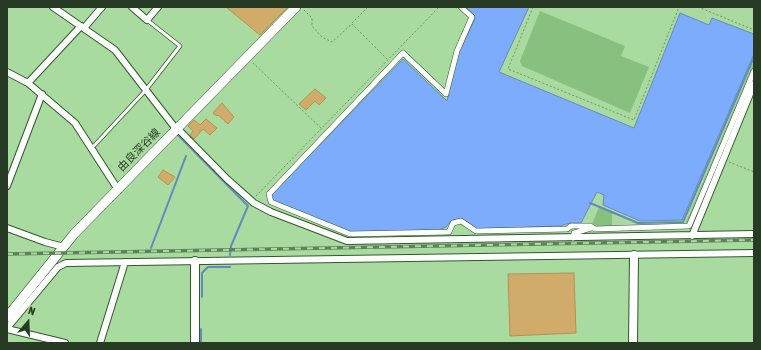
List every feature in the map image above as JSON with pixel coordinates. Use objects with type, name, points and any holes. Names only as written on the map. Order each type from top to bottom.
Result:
[{"type":"main road","name":"由良深谷線","points":[[7,317],[64,247],[117,188],[247,57],[299,8]]},
{"type":"street","points":[[53,7],[115,50],[177,128],[227,179],[252,201],[271,212],[347,241],[754,234]]},
{"type":"street","points":[[28,83],[102,7]]},
{"type":"street","points":[[132,7],[147,20],[158,7]]},
{"type":"street","points":[[461,7],[472,17],[457,51],[446,94],[404,53],[269,194],[271,202],[350,234],[449,232],[453,223],[461,221],[476,231],[567,229],[571,226],[592,227],[595,229],[689,226],[754,71]]},
{"type":"street","points":[[7,72],[28,83],[75,123],[117,188]]},
{"type":"street","points":[[692,236],[754,84]]},
{"type":"street","points":[[7,186],[42,94]]},
{"type":"street","points":[[573,238],[574,233],[592,227]]},
{"type":"street","points":[[7,228],[64,247]]},
{"type":"street","points":[[65,343],[7,328],[62,264],[754,253]]},
{"type":"street","points":[[633,343],[634,255]]},
{"type":"street","points":[[100,343],[125,262]]},
{"type":"street","points":[[195,262],[195,343]]},
{"type":"lane","points":[[92,148],[146,90],[180,46],[147,20]]},
{"type":"path","points":[[299,8],[312,18],[312,26],[322,37],[332,42],[368,7]]},
{"type":"path","points":[[252,201],[439,7]]},
{"type":"path","points":[[534,7],[508,69],[634,120],[679,7]]},
{"type":"path","points":[[698,7],[754,30]]},
{"type":"path","points":[[352,24],[388,60]]},
{"type":"path","points":[[247,57],[322,129]]},
{"type":"path","points":[[723,159],[754,172]]},
{"type":"green space","points":[[540,11],[625,46],[621,56],[649,67],[630,113],[522,66],[520,61]]},
{"type":"green space","points":[[754,61],[754,67],[688,224],[686,222]]},
{"type":"green space","points":[[599,207],[612,211],[612,226],[593,227],[592,224]]},
{"type":"water","points":[[466,7],[529,7],[499,72],[634,128],[680,13],[709,25],[712,18],[754,34],[754,54],[682,220],[640,221],[603,205],[604,195],[597,192],[581,223],[570,223],[560,226],[476,229],[462,220],[450,222],[446,227],[439,230],[349,232],[273,201],[271,195],[403,59],[447,101],[458,54],[475,19],[475,16]]},
{"type":"building","points":[[226,7],[288,7],[260,35]]},
{"type":"building","points":[[315,89],[326,98],[319,105],[315,101],[306,110],[299,104]]},
{"type":"building","points":[[222,103],[234,117],[228,124],[218,115],[217,116],[213,113]]},
{"type":"building","points":[[206,119],[217,128],[210,135],[203,129],[194,139],[190,135],[193,131],[188,126],[194,120],[200,125]]},
{"type":"building","points":[[163,170],[175,177],[168,185],[158,177]]},
{"type":"building","points":[[574,273],[576,333],[510,336],[508,274]]},
{"type":"waterway","points":[[590,203],[638,223],[683,222],[754,57]]},
{"type":"waterway","points":[[178,135],[248,206]]},
{"type":"waterway","points":[[151,248],[186,156]]},
{"type":"waterway","points":[[230,255],[231,246],[248,206]]},
{"type":"waterway","points":[[202,297],[202,273],[208,267],[230,267]]},
{"type":"waterway","points":[[201,329],[201,343]]},
{"type":"railway","points":[[7,254],[754,240]]}]
